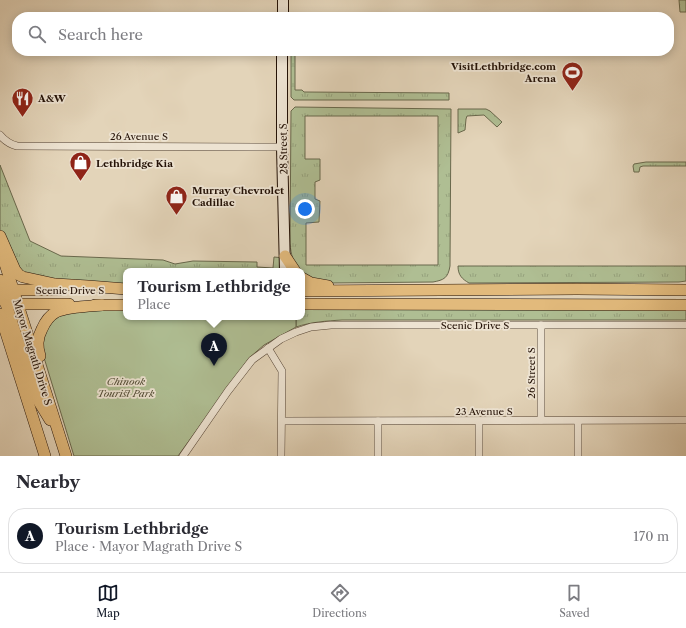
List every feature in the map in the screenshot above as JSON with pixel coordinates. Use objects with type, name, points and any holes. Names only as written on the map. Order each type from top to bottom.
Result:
[{"type":"main road","points":[[0,236],[15,270],[23,277],[55,284],[123,290]]},
{"type":"main road","name":"Mayor Magrath Drive S","points":[[0,248],[3,293],[36,397],[60,438]]},
{"type":"main road","points":[[285,256],[293,268]]},
{"type":"main road","points":[[305,279],[348,291]]},
{"type":"main road","points":[[577,289],[686,284]]},
{"type":"main road","points":[[305,291],[577,289],[686,290]]},
{"type":"main road","name":"Scenic Drive S","points":[[3,293],[123,290]]},
{"type":"main road","points":[[3,293],[18,304]]},
{"type":"main road","name":"Scenic Drive S","points":[[18,304],[123,305]]},
{"type":"main road","name":"Mayor Magrath Drive S","points":[[18,304],[66,456]]},
{"type":"main road","name":"Scenic Drive S","points":[[305,304],[686,305]]},
{"type":"main road","points":[[55,422],[53,403],[39,353],[39,334],[49,317],[56,312],[65,309],[102,305]]},
{"type":"main road","name":"Mayor Magrath Drive S","points":[[0,314],[45,456]]},
{"type":"main road","points":[[0,339],[8,354],[34,423]]},
{"type":"street","points":[[283,0],[283,12]]},
{"type":"street","name":"28 Street S","points":[[282,56],[282,147],[285,268]]},
{"type":"street","name":"26 Avenue S","points":[[0,134],[5,141],[17,146],[282,147]]},
{"type":"street","name":"Scenic Drive S","points":[[268,348],[281,339],[296,332],[311,327],[331,325],[686,326]]},
{"type":"street","name":"26 Street S","points":[[541,420],[542,325]]},
{"type":"street","points":[[183,456],[228,391],[252,360],[268,348],[282,371],[281,456]]},
{"type":"street","points":[[378,420],[378,456]]},
{"type":"street","points":[[578,420],[578,456]]},
{"type":"street","name":"23 Avenue S","points":[[282,421],[686,420]]},
{"type":"street","points":[[479,421],[479,456]]},
{"type":"green space","points":[[679,0],[686,0],[686,12],[680,12]]},
{"type":"green space","points":[[291,56],[295,56],[295,90],[302,90],[304,92],[449,93],[449,100],[294,100],[291,97]]},
{"type":"green space","points":[[295,107],[451,109],[450,266],[445,278],[433,282],[317,282],[305,276],[305,268],[298,268],[294,262],[290,244],[291,111]],"holes":[[[305,116],[438,116],[438,265],[306,265],[306,223],[319,222],[320,201],[315,199],[315,182],[320,180],[320,159],[305,159]]]},
{"type":"green space","points":[[458,109],[486,109],[502,122],[497,127],[484,115],[467,116],[465,130],[458,133]]},
{"type":"green space","points":[[646,162],[686,162],[686,166],[643,166],[640,167],[639,172],[634,172],[634,164]]},
{"type":"green space","points":[[0,165],[30,241],[61,256],[163,260],[175,264],[193,261],[257,262],[257,267],[273,268],[123,268],[123,289],[23,277],[0,236]]},
{"type":"green space","points":[[274,257],[285,258],[285,268],[273,268]]},
{"type":"green space","points":[[458,266],[686,266],[686,281],[469,283],[461,276]]},
{"type":"green space","points":[[686,308],[686,320],[342,320],[324,321],[296,327],[296,320],[305,320],[305,309]]},
{"type":"green space","name":"Chinook Tourist Park","points":[[70,310],[123,310],[123,320],[296,320],[296,327],[264,345],[249,358],[178,456],[74,456],[42,351],[43,332],[53,319]]},
{"type":"place","name":"VisitLethbridge.com Arena","points":[[572,92]]},
{"type":"place","name":"A&W","points":[[22,118]]},
{"type":"place","name":"Lethbridge Kia","points":[[81,182]]},
{"type":"place","name":"Murray Chevrolet Cadillac","points":[[177,216]]},
{"type":"place","name":"Tourism Lethbridge","points":[[214,366]]}]
